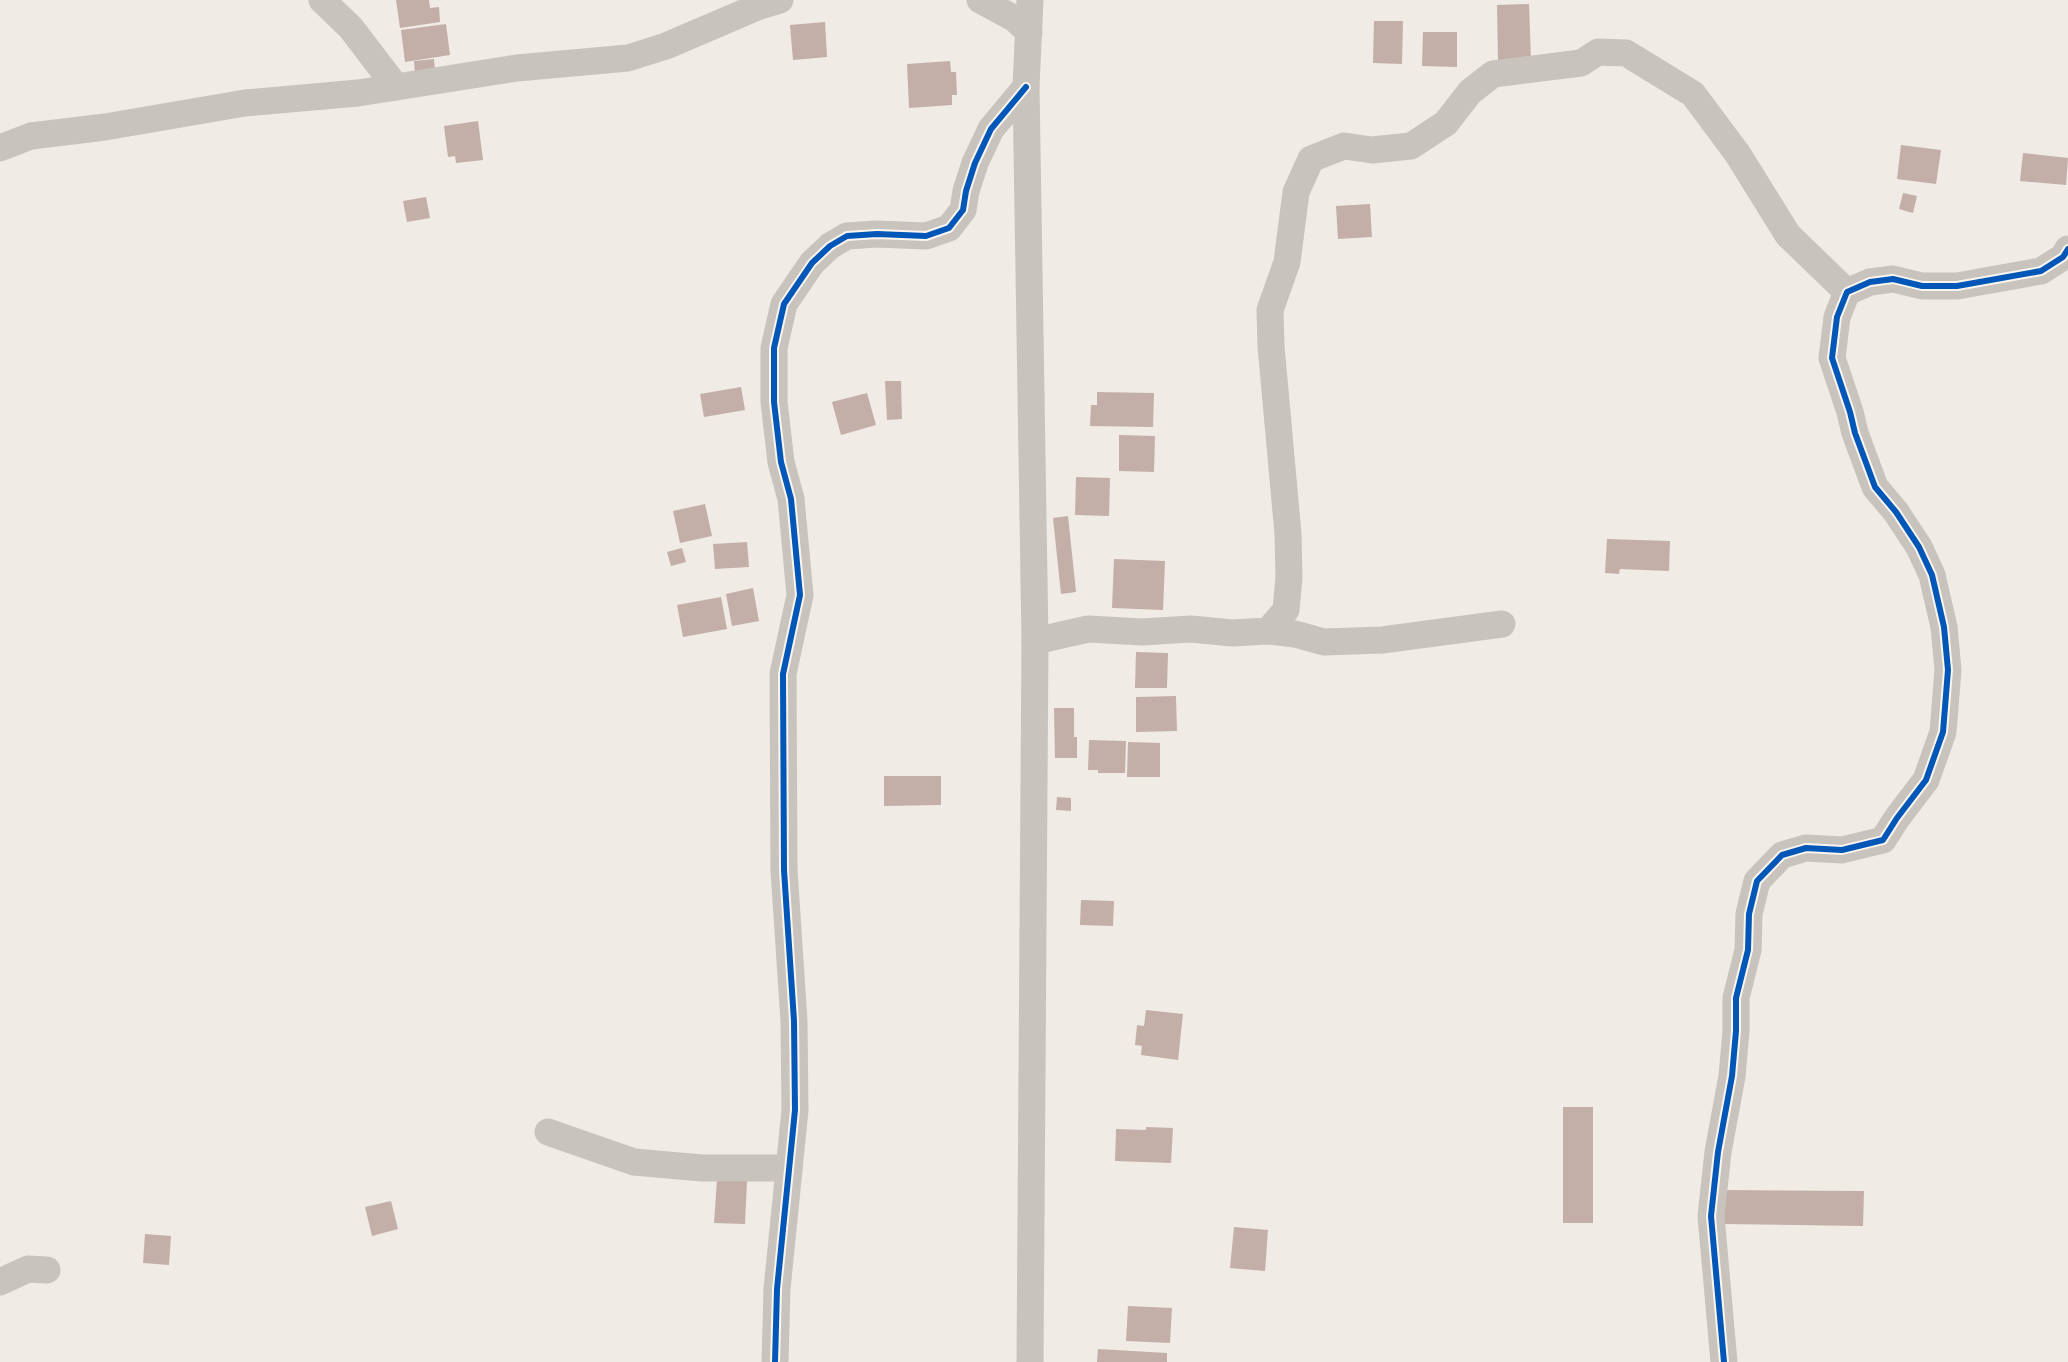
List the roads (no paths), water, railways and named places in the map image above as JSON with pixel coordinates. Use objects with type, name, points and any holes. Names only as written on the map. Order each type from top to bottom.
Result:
[{"type":"street","points":[[322,0],[351,28],[396,87]]},
{"type":"street","points":[[0,148],[31,136],[105,127],[245,103],[358,93],[517,68],[628,58],[666,46],[780,0]]},
{"type":"street","points":[[980,0],[1015,19],[1029,32]]},
{"type":"street","points":[[1030,0],[1026,87],[1035,641],[1030,1362]]},
{"type":"street","points":[[1268,631],[1286,610],[1289,577],[1288,534],[1271,346],[1270,310],[1287,262],[1296,192],[1311,159],[1344,146],[1372,150],[1411,146],[1446,123],[1470,92],[1493,74],[1581,63],[1598,52],[1626,53],[1693,94],[1737,153],[1788,235],[1847,292]]},
{"type":"street","points":[[775,1362],[777,1289],[795,1110],[794,1022],[784,870],[783,674],[800,595],[792,509],[781,462],[774,402],[774,348],[784,304],[812,263],[830,246],[847,236],[877,234],[926,236],[949,228],[963,210],[975,162],[991,129],[1026,87]]},
{"type":"street","points":[[1724,1362],[1711,1216],[1718,1152],[1732,1076],[1736,998],[1748,950],[1749,914],[1757,881],[1782,855],[1806,848],[1842,850],[1883,840],[1926,780],[1942,732],[1948,670],[1944,627],[1932,575],[1919,547],[1896,512],[1875,487],[1855,433],[1832,358],[1837,317],[1847,292],[1870,282],[1893,279],[1922,286],[1957,286],[2042,271],[2063,257],[2068,249]]},
{"type":"street","points":[[1035,641],[1088,629],[1142,632],[1191,629],[1232,633],[1268,631],[1295,634],[1324,642],[1382,640],[1502,624]]},
{"type":"street","points":[[548,1132],[634,1162],[702,1168],[789,1168]]},
{"type":"street","points":[[0,1282],[28,1269],[47,1270]]}]
